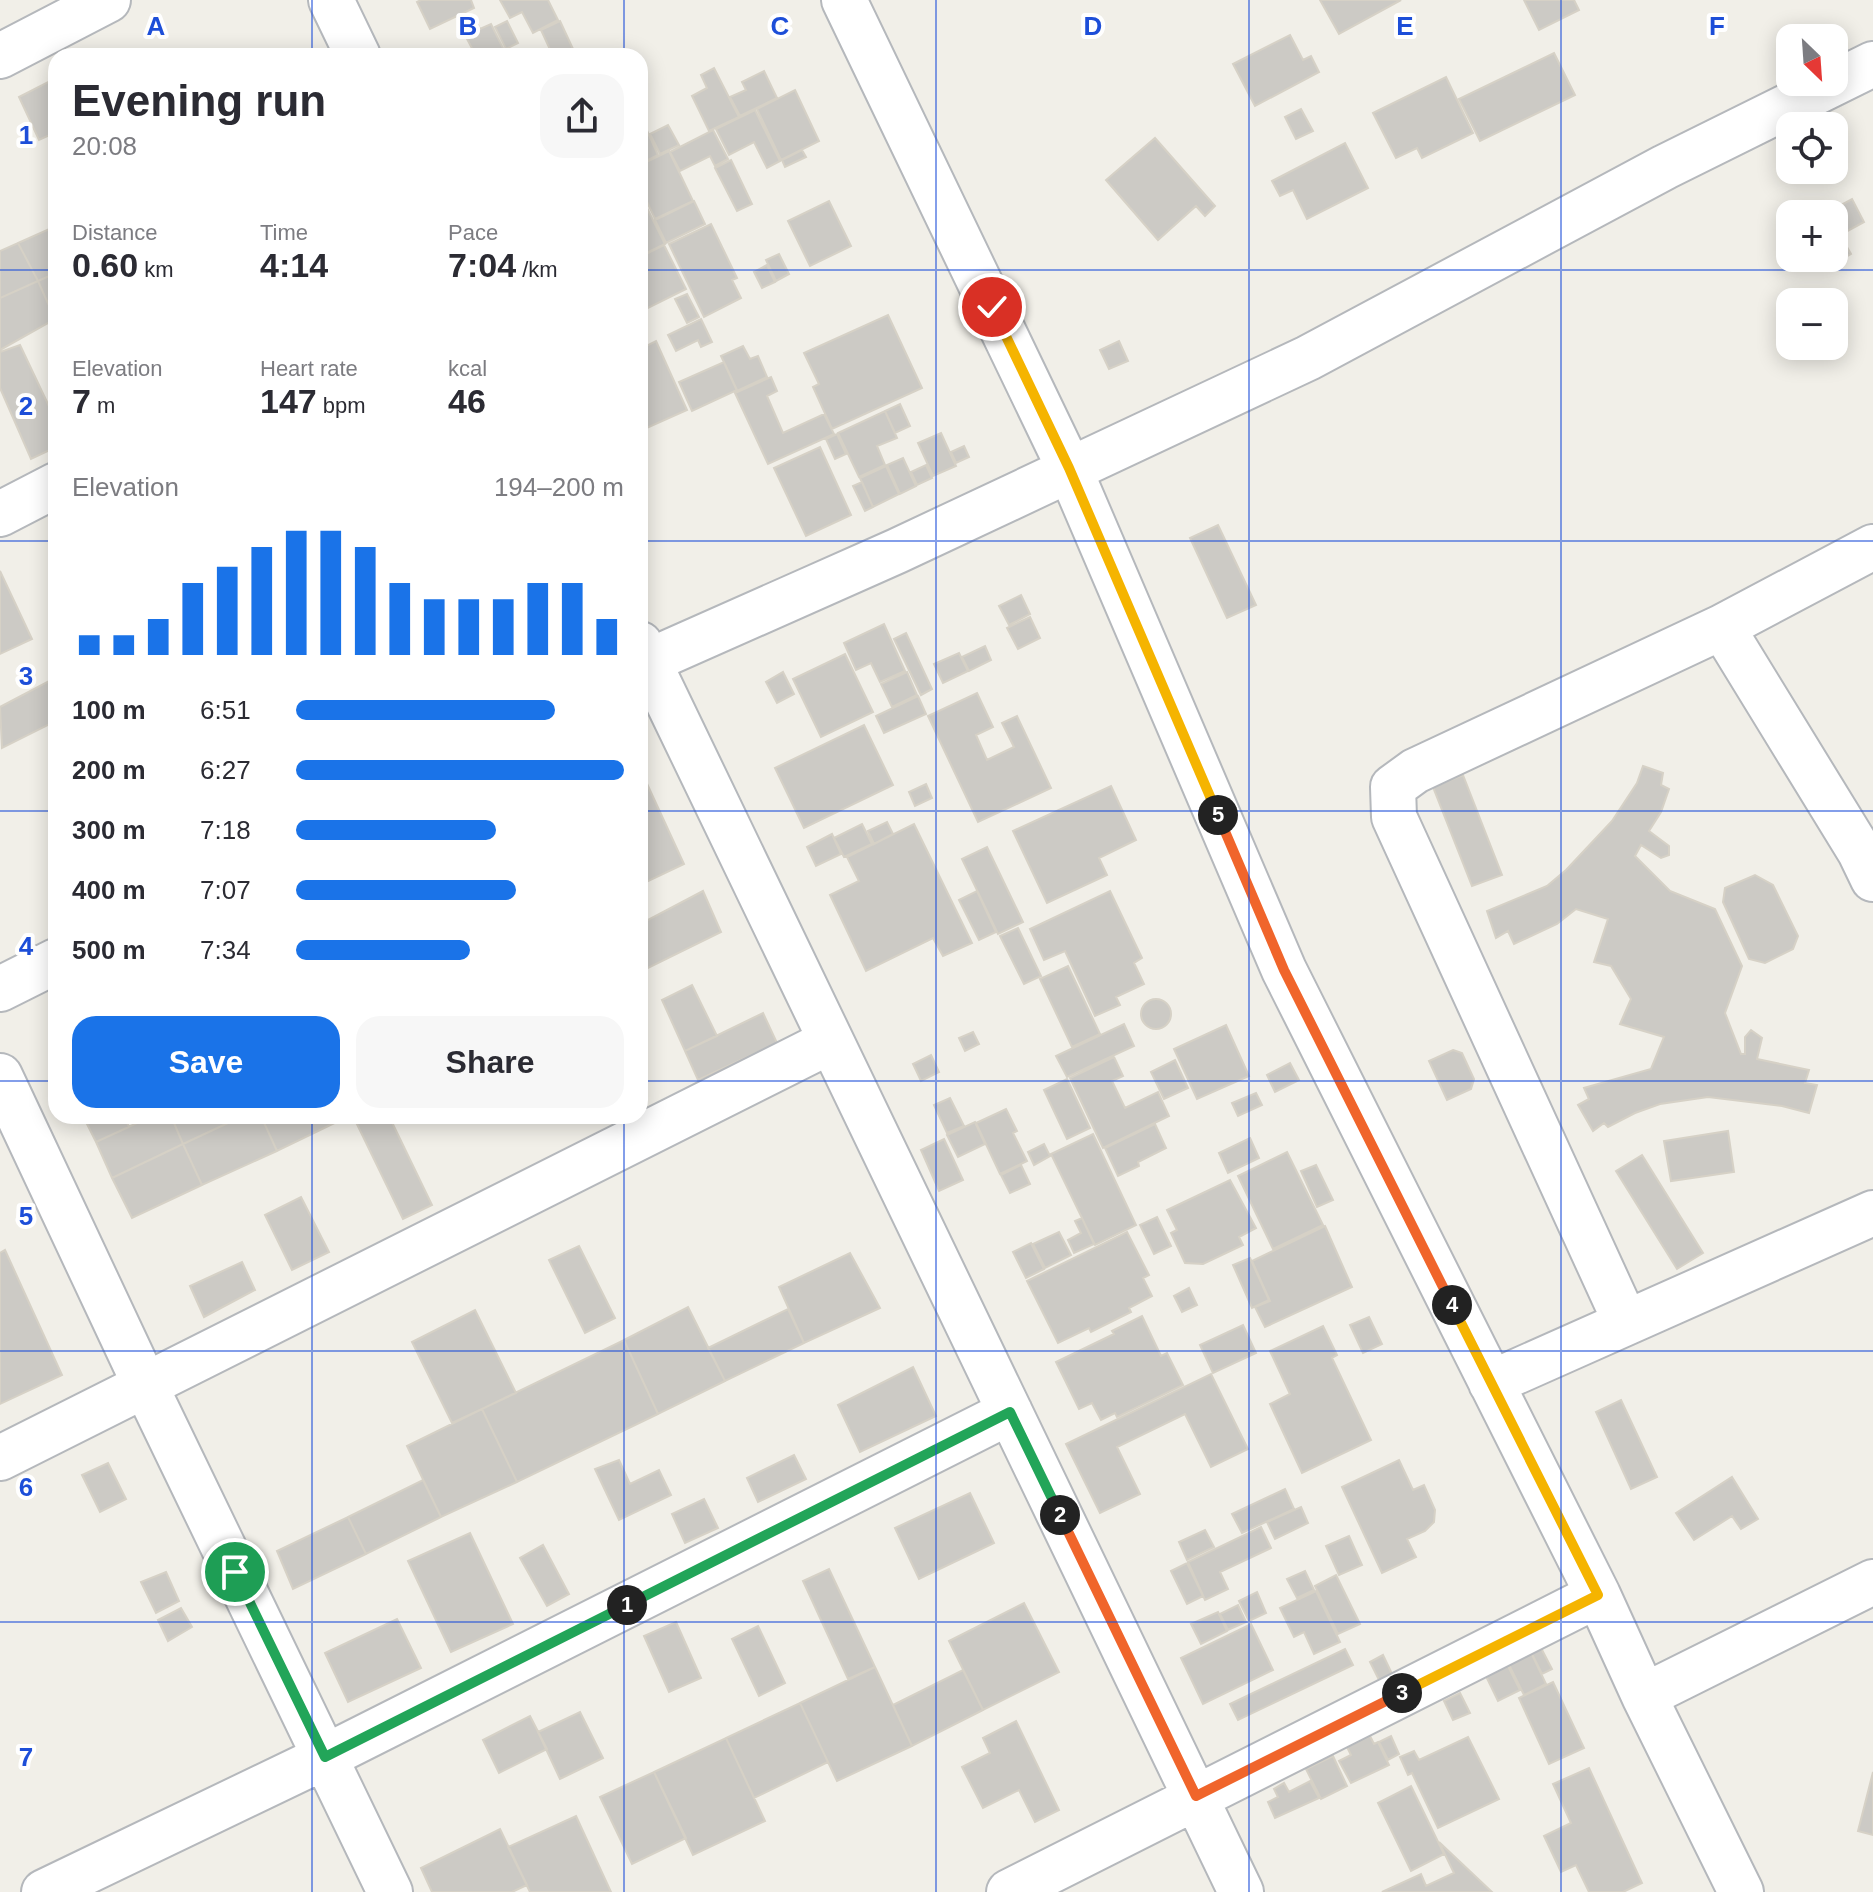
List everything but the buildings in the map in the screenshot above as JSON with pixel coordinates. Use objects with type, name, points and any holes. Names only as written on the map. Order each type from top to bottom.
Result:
[{"type":"street","points":[[0,56],[108,0]]},
{"type":"street","points":[[331,0],[354,48]]},
{"type":"street","points":[[844,0],[1069,468],[1284,970],[1598,1595],[1741,1892]]},
{"type":"street","points":[[648,655],[897,551],[1308,358],[1665,167],[1873,64]]},
{"type":"street","points":[[0,514],[48,489]]},
{"type":"street","points":[[1626,1323],[1394,817],[1393,787],[1415,771],[1722,627],[1873,547]]},
{"type":"street","points":[[1722,627],[1860,852],[1873,879]]},
{"type":"street","points":[[648,667],[1241,1892]]},
{"type":"street","points":[[0,989],[48,965]]},
{"type":"street","points":[[0,1458],[831,1041]]},
{"type":"street","points":[[0,1076],[390,1892]]},
{"type":"street","points":[[1491,1383],[1873,1213]]},
{"type":"street","points":[[44,1892],[325,1757],[1010,1412]]},
{"type":"street","points":[[1644,1696],[1873,1582]]},
{"type":"street","points":[[1009,1892],[1598,1595]]},
{"type":"route","points":[[235,1572],[325,1757],[1010,1412],[1196,1796],[1598,1595],[1284,970],[1069,468],[992,307]]}]
